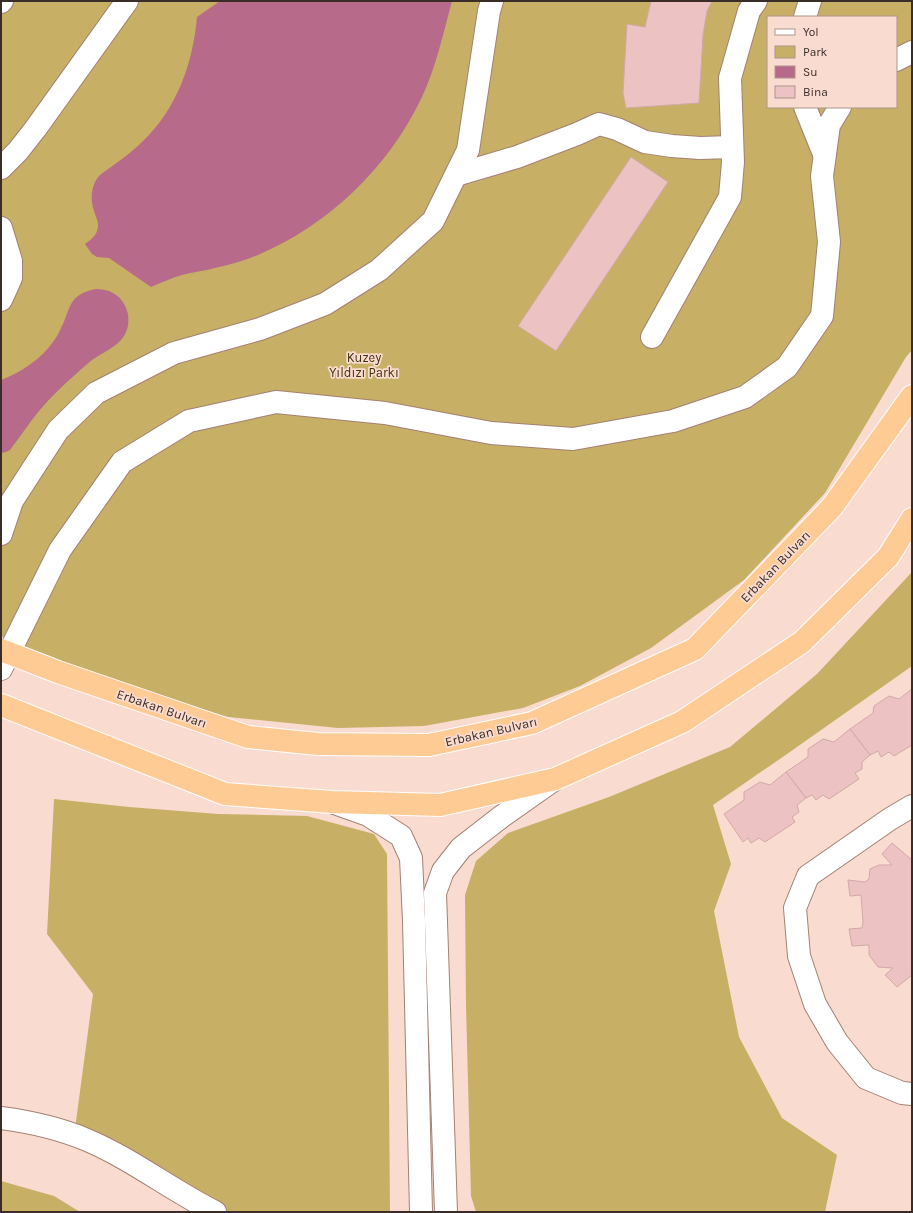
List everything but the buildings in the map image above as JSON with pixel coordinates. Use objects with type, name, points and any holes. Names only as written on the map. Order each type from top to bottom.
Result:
[{"type":"highway","name":"Erbakan Bulvarı","points":[[1,650],[58,672],[248,737],[318,744],[429,745],[532,724],[694,649],[832,507],[912,396]]},
{"type":"highway","points":[[1,705],[225,794],[332,802],[440,805],[554,779],[682,722],[802,642],[888,557],[912,519]]},
{"type":"street","points":[[1,168],[18,151],[36,128],[127,1]]},
{"type":"street","points":[[1,534],[12,501],[58,430],[96,393],[174,353],[260,329],[325,304],[379,270],[433,221],[468,150],[489,11],[492,1]]},
{"type":"street","points":[[652,337],[730,197],[733,162],[730,78],[749,11],[756,1]]},
{"type":"street","points":[[805,16],[810,1]]},
{"type":"street","points":[[897,60],[912,52]]},
{"type":"street","points":[[805,108],[824,156]]},
{"type":"street","points":[[1,669],[60,550],[122,462],[189,421],[276,402],[385,413],[491,433],[573,439],[673,421],[745,397],[786,367],[822,316],[829,242],[822,176],[829,125],[839,108]]},
{"type":"street","points":[[456,175],[517,157],[578,134],[599,124],[617,129],[645,142],[700,148],[732,147]]},
{"type":"street","points":[[1,228],[11,261],[11,278],[1,300]]},
{"type":"street","points":[[446,1212],[435,893],[443,871],[461,848],[501,816],[554,779]]},
{"type":"street","points":[[332,802],[368,815],[401,836],[411,858],[414,921],[421,1212]]},
{"type":"street","points":[[912,806],[890,819],[808,876],[796,908],[799,956],[815,1004],[837,1042],[866,1078],[902,1093],[912,1094]]},
{"type":"street","points":[[1,1118],[55,1128],[88,1140],[123,1158],[215,1212]]},
{"type":"green space","name":"Kuzey Yıldızı Parkı","points":[[1,1],[912,1],[912,350],[906,357],[825,493],[744,580],[651,648],[580,686],[523,708],[424,726],[338,728],[228,717],[85,673],[1,636]]},
{"type":"green space","points":[[912,572],[912,666],[713,805],[731,864],[714,911],[739,1037],[782,1118],[837,1155],[825,1212],[476,1212],[471,1196],[465,895],[476,861],[508,833],[609,797],[730,747],[817,674]]},
{"type":"green space","points":[[54,799],[218,814],[307,816],[374,834],[387,854],[390,1212],[212,1212],[75,1129],[93,994],[47,934]]},
{"type":"green space","points":[[1,1181],[54,1196],[80,1212],[1,1212]]},
{"type":"water","points":[[220,1],[452,1],[435,63],[421,99],[391,148],[373,171],[353,192],[332,211],[284,243],[258,255],[232,264],[178,276],[151,287],[109,258],[97,257],[92,254],[85,244],[94,237],[98,228],[92,202],[93,188],[99,176],[139,145],[165,115],[174,100],[187,68],[192,51],[197,17]]},
{"type":"water","points":[[96,289],[111,292],[122,301],[125,306],[128,312],[128,324],[124,336],[113,347],[96,357],[62,387],[39,411],[10,450],[1,453],[1,380],[15,374],[36,360],[54,340],[75,299],[84,292]]}]
